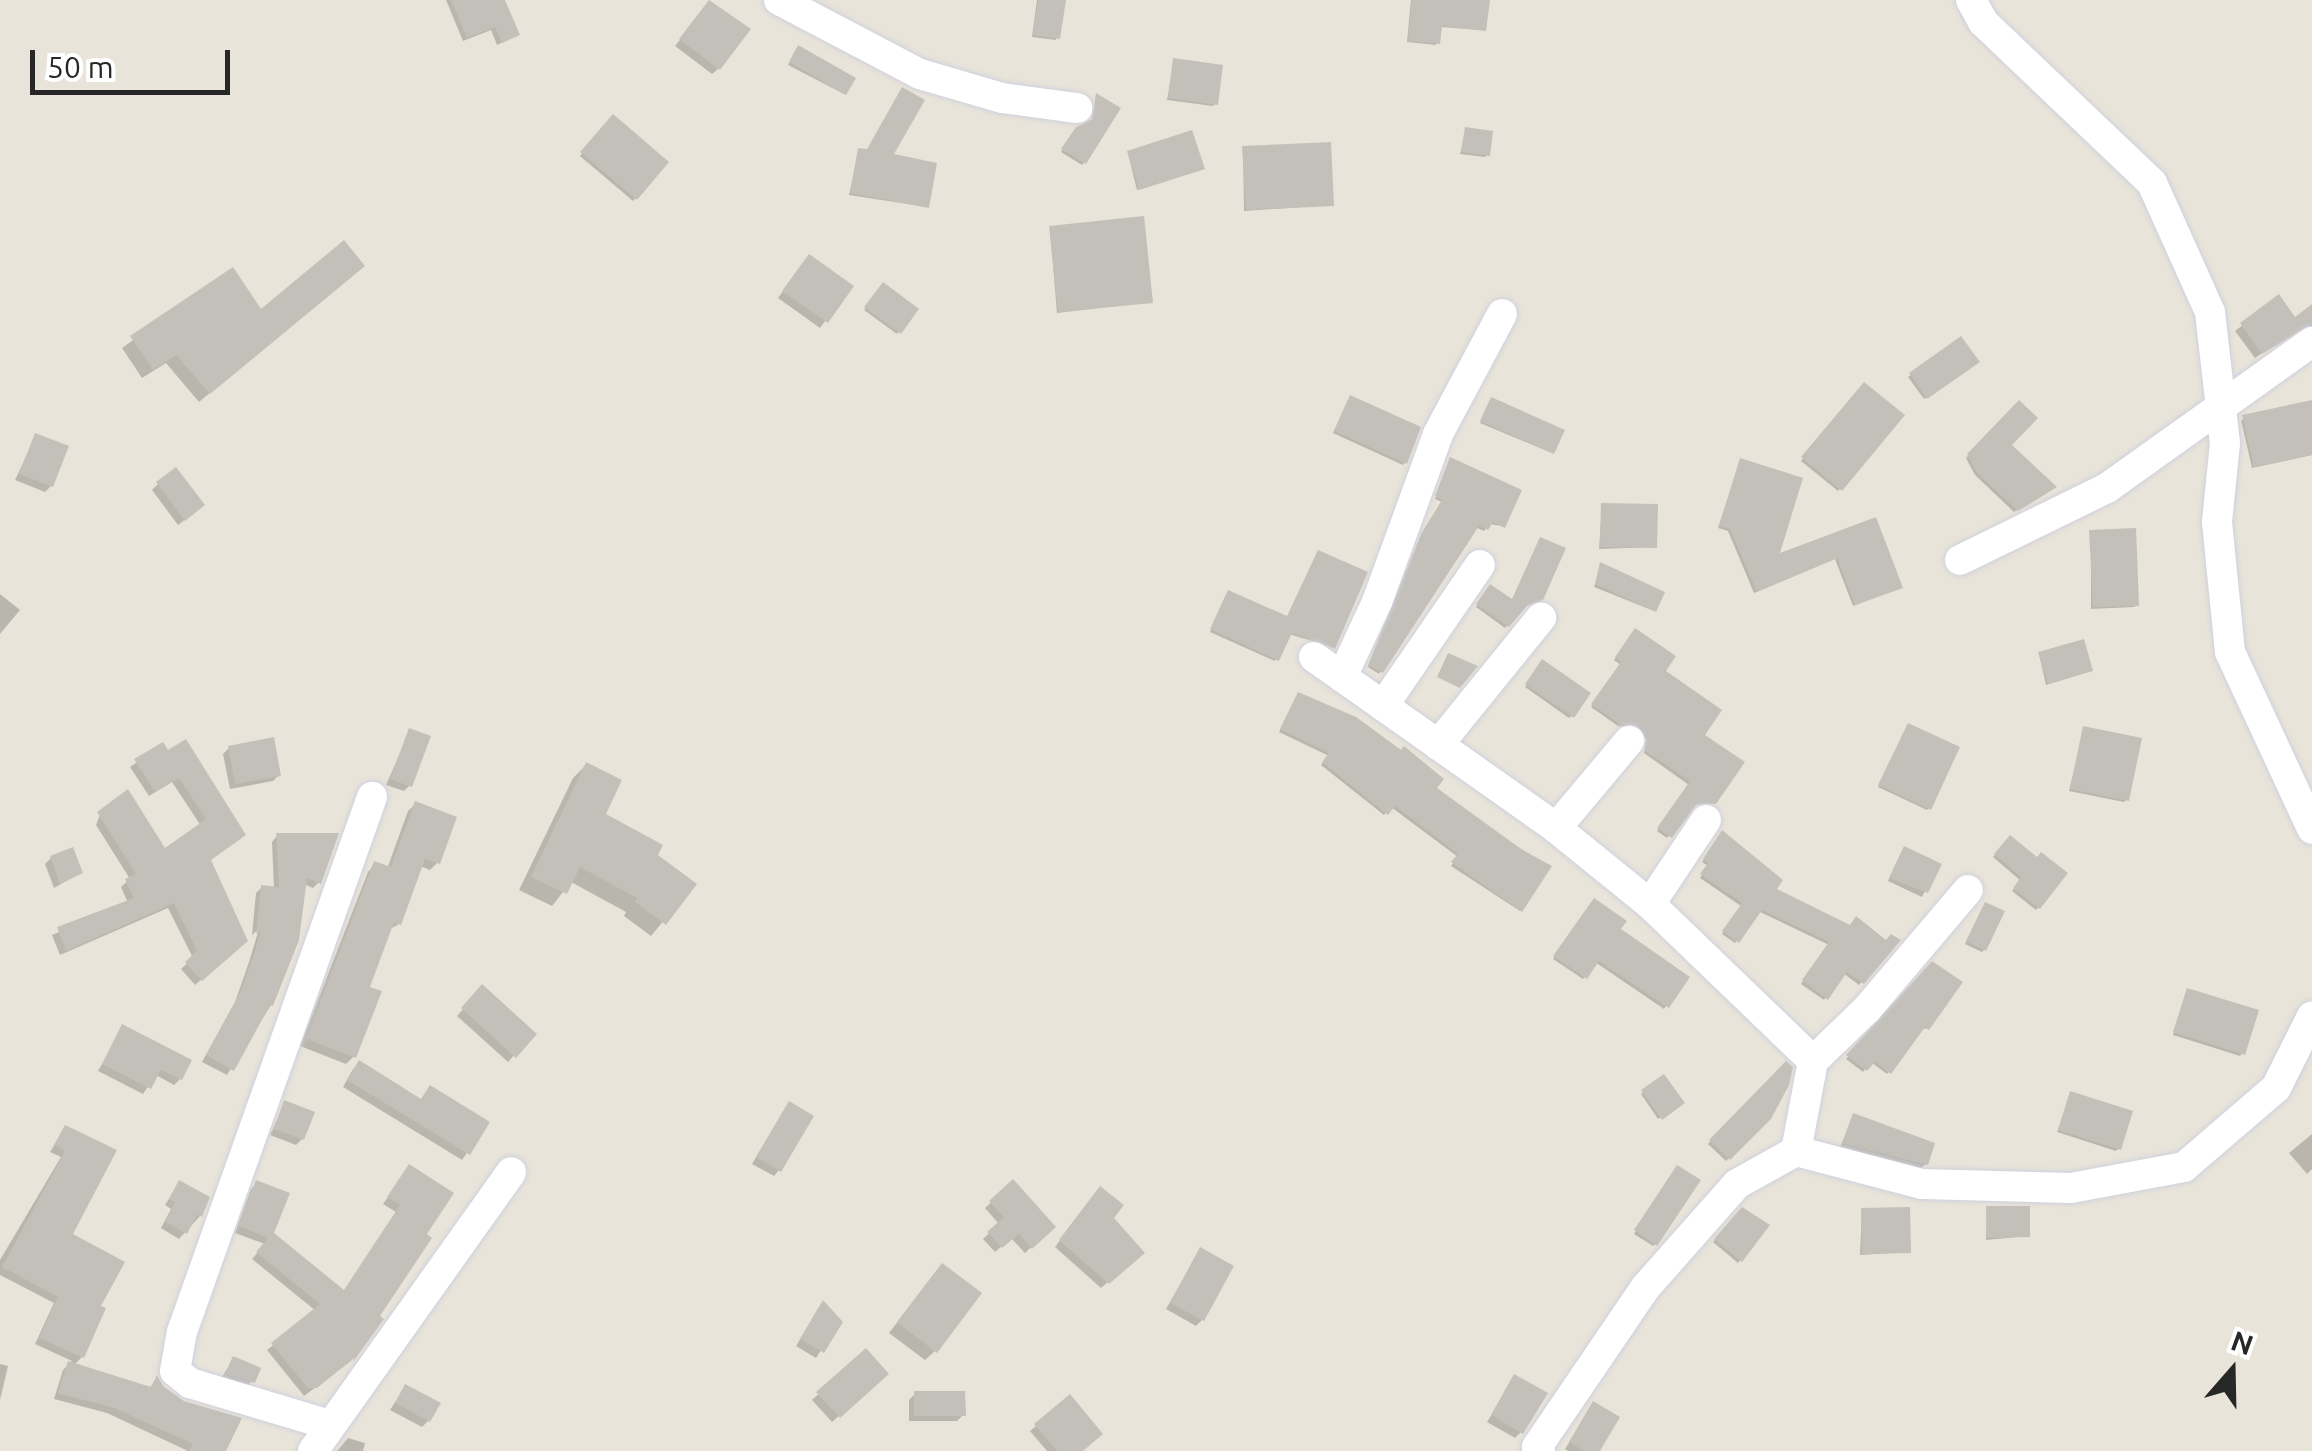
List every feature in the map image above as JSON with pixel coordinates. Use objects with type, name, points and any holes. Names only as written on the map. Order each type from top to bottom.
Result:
[{"type":"street","points":[[779,0],[920,74],[1002,98],[1077,108]]},
{"type":"street","points":[[1971,0],[1984,22],[2152,183],[2210,312],[2226,443],[2216,522],[2230,652],[2310,823]]},
{"type":"street","points":[[1342,677],[1377,602],[1438,434],[1502,314]]},
{"type":"street","points":[[1960,560],[2107,488],[2312,342]]},
{"type":"street","points":[[1383,706],[1480,565]]},
{"type":"street","points":[[1438,745],[1542,618]]},
{"type":"street","points":[[1314,656],[1556,828],[1650,904],[1813,1062]]},
{"type":"street","points":[[1556,828],[1629,741]]},
{"type":"street","points":[[330,1425],[190,1383],[176,1371],[182,1332],[372,797]]},
{"type":"street","points":[[1650,904],[1706,820]]},
{"type":"street","points":[[1796,1151],[1813,1062],[1867,1009],[1968,890]]},
{"type":"street","points":[[1540,1451],[1537,1447],[1644,1288],[1737,1184],[1796,1151],[1922,1184],[2071,1188],[2184,1167],[2276,1088],[2312,1016]]},
{"type":"street","points":[[313,1451],[511,1172]]},
{"type":"building","points":[[451,0],[505,0],[520,35],[502,43],[495,27],[467,38]]},
{"type":"building","points":[[709,0],[751,29],[720,70],[679,39]]},
{"type":"building","points":[[1038,0],[1066,0],[1060,39],[1033,35]]},
{"type":"building","points":[[1412,0],[1490,0],[1486,31],[1442,26],[1440,44],[1408,41]]},
{"type":"building","points":[[798,45],[856,78],[846,95],[789,62]]},
{"type":"building","points":[[1173,58],[1223,65],[1218,105],[1168,98]]},
{"type":"building","points":[[902,87],[925,100],[894,154],[937,163],[929,208],[850,193],[858,148],[867,149]]},
{"type":"building","points":[[1096,93],[1121,108],[1086,164],[1061,149],[1076,127],[1092,119]]},
{"type":"building","points":[[613,114],[669,162],[637,200],[580,152]]},
{"type":"building","points":[[1465,127],[1493,131],[1490,156],[1461,152]]},
{"type":"building","points":[[1192,130],[1205,169],[1139,190],[1127,151]]},
{"type":"building","points":[[1331,142],[1334,206],[1246,210],[1242,146]]},
{"type":"building","points":[[1144,216],[1153,303],[1058,312],[1049,226]]},
{"type":"building","points":[[344,240],[365,266],[210,394],[176,355],[153,370],[130,336],[233,267],[261,309]]},
{"type":"building","points":[[809,254],[854,286],[828,323],[782,291]]},
{"type":"building","points":[[883,282],[919,309],[901,334],[864,307]]},
{"type":"building","points":[[2279,294],[2295,317],[2312,304],[2312,324],[2262,354],[2240,323]]},
{"type":"building","points":[[1961,336],[1980,362],[1927,399],[1909,373]]},
{"type":"building","points":[[1864,382],[1905,415],[1842,491],[1801,457]]},
{"type":"building","points":[[1350,395],[1421,427],[1407,464],[1334,431]]},
{"type":"building","points":[[1491,397],[1565,430],[1554,454],[1480,421]]},
{"type":"building","points":[[2019,400],[2038,418],[2012,445],[2057,487],[2018,511],[1977,473],[1967,454]]},
{"type":"building","points":[[2312,400],[2312,455],[2254,467],[2242,415]]},
{"type":"building","points":[[35,433],[69,446],[53,487],[19,474]]},
{"type":"building","points":[[1450,457],[1522,490],[1505,528],[1493,522],[1488,530],[1479,526],[1383,673],[1368,665],[1421,534],[1442,500],[1435,496]]},
{"type":"building","points":[[1740,458],[1803,478],[1780,553],[1876,517],[1903,588],[1855,605],[1837,558],[1757,592],[1730,529],[1719,526]]},
{"type":"building","points":[[176,467],[205,505],[185,521],[156,482]]},
{"type":"building","points":[[1601,503],[1658,504],[1657,548],[1600,547]]},
{"type":"building","points":[[2136,528],[2139,606],[2093,607],[2089,530]]},
{"type":"building","points":[[1540,537],[1566,548],[1543,600],[1527,606],[1509,627],[1476,604],[1490,584],[1512,599]]},
{"type":"building","points":[[1318,550],[1368,572],[1335,649],[1292,633],[1279,661],[1210,629],[1228,590],[1287,616]]},
{"type":"building","points":[[1600,562],[1665,592],[1656,612],[1595,584]]},
{"type":"building","points":[[1635,628],[1676,656],[1666,671],[1722,710],[1705,735],[1745,762],[1716,804],[1697,804],[1672,838],[1657,828],[1690,781],[1645,751],[1647,736],[1640,726],[1621,725],[1591,704],[1621,662],[1615,657]]},
{"type":"building","points":[[2084,639],[2093,671],[2048,684],[2038,652]]},
{"type":"building","points":[[1448,653],[1478,666],[1460,688],[1437,677]]},
{"type":"building","points":[[1542,659],[1591,693],[1574,718],[1525,684]]},
{"type":"building","points":[[1298,692],[1356,717],[1401,750],[1404,746],[1444,779],[1437,788],[1521,849],[1552,866],[1522,912],[1451,862],[1458,854],[1395,806],[1388,815],[1322,762],[1329,753],[1280,729]]},
{"type":"building","points":[[1908,723],[1960,747],[1931,810],[1878,785]]},
{"type":"building","points":[[2083,726],[2142,738],[2129,801],[2070,789]]},
{"type":"building","points":[[409,728],[431,736],[412,787],[390,779]]},
{"type":"building","points":[[274,737],[281,776],[235,784],[228,746]]},
{"type":"building","points":[[186,739],[246,835],[211,860],[248,941],[202,981],[185,962],[197,951],[174,903],[66,951],[57,927],[134,898],[125,879],[136,874],[97,812],[128,789],[165,848],[206,819],[179,778],[155,792],[134,759],[163,742],[168,750]]},
{"type":"building","points":[[586,762],[622,780],[606,814],[663,845],[658,855],[697,884],[666,925],[635,902],[637,898],[580,867],[567,894],[531,877]]},
{"type":"building","points":[[415,801],[457,817],[440,864],[425,859],[401,925],[394,922],[370,987],[382,991],[356,1058],[306,1039],[374,861],[391,867]]},
{"type":"building","points":[[1722,830],[1783,880],[1777,889],[1850,925],[1856,916],[1886,940],[1891,934],[1901,940],[1864,984],[1847,972],[1828,1000],[1802,980],[1829,942],[1762,910],[1739,943],[1722,931],[1742,903],[1700,874],[1708,863],[1703,859]]},
{"type":"building","points":[[276,833],[339,833],[321,884],[307,878],[299,940],[273,1006],[270,1005],[234,1071],[206,1055],[240,993],[254,954],[261,930],[256,934],[261,885],[279,887]]},
{"type":"building","points":[[2010,835],[2037,857],[2041,852],[2068,873],[2040,909],[2013,888],[2021,877],[1994,854]]},
{"type":"building","points":[[1904,846],[1942,864],[1928,893],[1889,878]]},
{"type":"building","points":[[73,847],[83,873],[60,884],[50,856]]},
{"type":"building","points":[[1594,898],[1627,921],[1621,929],[1690,977],[1669,1008],[1599,961],[1587,979],[1553,956]]},
{"type":"building","points":[[1985,902],[2005,911],[1986,951],[1966,941]]},
{"type":"building","points":[[1932,961],[1963,982],[1891,1074],[1875,1062],[1867,1071],[1846,1055]]},
{"type":"building","points":[[482,984],[537,1034],[516,1058],[461,1008]]},
{"type":"building","points":[[2187,988],[2259,1010],[2245,1055],[2173,1032]]},
{"type":"building","points":[[122,1024],[192,1060],[182,1080],[161,1070],[151,1089],[102,1064]]},
{"type":"building","points":[[359,1060],[421,1099],[430,1085],[490,1122],[470,1155],[347,1080]]},
{"type":"building","points":[[1786,1061],[1793,1067],[1789,1085],[1771,1119],[1730,1160],[1709,1140]]},
{"type":"building","points":[[1664,1074],[1685,1103],[1662,1120],[1641,1090]]},
{"type":"building","points":[[2070,1091],[2133,1111],[2121,1150],[2058,1130]]},
{"type":"building","points":[[284,1100],[315,1112],[304,1140],[274,1129]]},
{"type":"building","points":[[789,1101],[814,1116],[781,1172],[756,1157]]},
{"type":"building","points":[[1853,1113],[1935,1143],[1928,1165],[1842,1143]]},
{"type":"building","points":[[65,1125],[117,1150],[73,1234],[125,1262],[101,1306],[106,1308],[84,1358],[39,1338],[58,1297],[2,1267],[65,1151],[54,1145]]},
{"type":"building","points":[[409,1164],[454,1193],[427,1234],[432,1238],[380,1316],[384,1319],[353,1362],[354,1358],[317,1388],[308,1388],[271,1343],[320,1304],[256,1252],[268,1238],[239,1226],[256,1180],[290,1193],[274,1233],[344,1290],[400,1205],[387,1197]]},
{"type":"building","points":[[1677,1165],[1701,1180],[1657,1246],[1634,1230]]},
{"type":"building","points":[[1013,1179],[1056,1227],[1032,1249],[1019,1234],[1002,1248],[987,1232],[1004,1217],[989,1201]]},
{"type":"building","points":[[179,1180],[210,1197],[202,1217],[197,1214],[187,1234],[165,1222],[175,1202],[169,1199]]},
{"type":"building","points":[[1100,1186],[1124,1205],[1114,1218],[1145,1253],[1109,1284],[1059,1240]]},
{"type":"building","points":[[1986,1206],[2030,1206],[2030,1237],[1987,1238]]},
{"type":"building","points":[[1742,1207],[1770,1225],[1742,1262],[1714,1239]]},
{"type":"building","points":[[1910,1207],[1911,1253],[1862,1254],[1861,1208]]},
{"type":"building","points":[[1200,1247],[1234,1266],[1204,1321],[1170,1303]]},
{"type":"building","points":[[942,1263],[982,1293],[937,1353],[897,1322]]},
{"type":"building","points":[[823,1300],[843,1322],[824,1353],[800,1339]]},
{"type":"building","points":[[866,1348],[889,1374],[840,1418],[816,1392]]},
{"type":"building","points":[[233,1356],[261,1368],[255,1383],[225,1374]]},
{"type":"building","points":[[68,1361],[151,1387],[157,1375],[163,1386],[184,1401],[242,1418],[226,1451],[189,1451],[193,1444],[114,1408],[58,1393]]},
{"type":"building","points":[[1514,1374],[1548,1393],[1523,1434],[1491,1415]]},
{"type":"building","points":[[405,1384],[441,1403],[430,1422],[395,1403]]},
{"type":"building","points":[[914,1391],[965,1391],[966,1416],[914,1416]]},
{"type":"building","points":[[1070,1394],[1103,1434],[1083,1451],[1057,1451],[1034,1424]]},
{"type":"building","points":[[1593,1401],[1620,1417],[1600,1451],[1584,1451],[1569,1442]]}]
